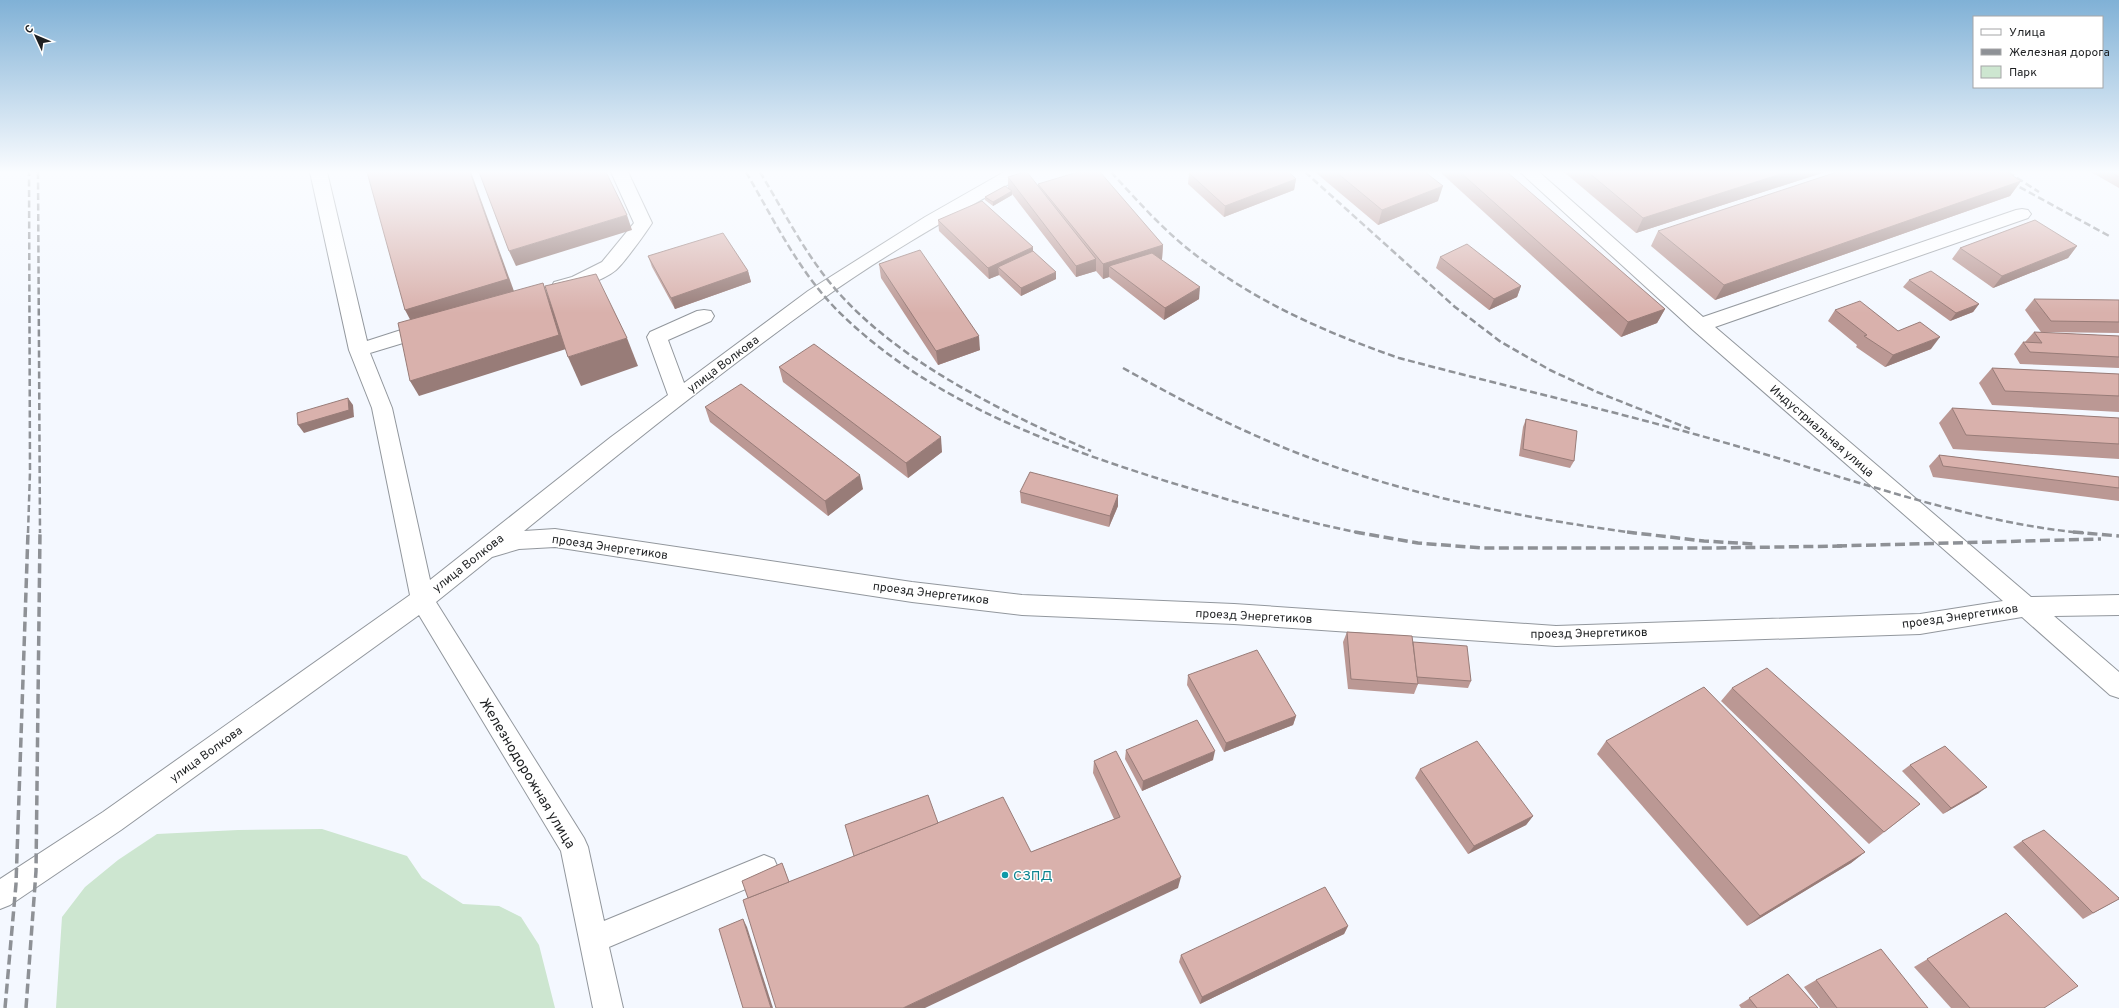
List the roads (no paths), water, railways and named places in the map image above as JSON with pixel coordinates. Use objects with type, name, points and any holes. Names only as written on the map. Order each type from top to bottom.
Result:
[{"type":"street","name":"Железнодорожная улица","points":[[329,219],[359,350],[382,408],[423,599],[433,620],[574,847],[608,1008]]},
{"type":"street","points":[[541,293],[579,281],[609,266],[644,223],[642,219]]},
{"type":"street","name":"улица Волкова","points":[[0,895],[112,821],[423,599],[618,443],[815,295],[934,219]]},
{"type":"street","name":"Индустриальная улица","points":[[1581,219],[1700,325],[2119,687]]},
{"type":"street","points":[[1700,325],[2007,219]]},
{"type":"street","points":[[679,397],[657,337],[704,316]]},
{"type":"street","points":[[359,350],[442,324]]},
{"type":"street","name":"проезд Энергетиков","points":[[487,549],[519,540],[555,538],[912,592],[1022,605],[1234,614],[1556,636],[1920,624],[2026,607],[2119,605]]},
{"type":"street","points":[[594,939],[764,868]]},
{"type":"railway","points":[[28,533],[30,472],[29,219]]},
{"type":"railway","points":[[38,219],[40,532]]},
{"type":"railway","points":[[773,219],[811,280],[838,311],[873,343],[911,370],[951,395],[993,416],[1079,452],[1169,482],[1264,510],[1358,532]]},
{"type":"railway","points":[[787,219],[811,258],[831,284],[857,312],[886,337],[918,360],[986,401],[1021,419],[1091,451]]},
{"type":"railway","points":[[1155,219],[1172,236],[1206,263],[1258,296],[1313,324],[1370,348],[1399,358],[1698,435],[1954,510],[2041,528],[2083,533]]},
{"type":"railway","points":[[1357,219],[1455,307],[1501,342],[1550,370],[1597,392],[1690,429]]},
{"type":"railway","points":[[2078,219],[2111,237]]},
{"type":"railway","points":[[1123,368],[1235,426],[1282,447],[1345,470],[1385,483],[1467,504],[1509,513],[1627,532]]},
{"type":"railway","points":[[5,1008],[16,884],[28,532]]},
{"type":"railway","points":[[26,1008],[36,871],[40,532]]},
{"type":"railway","points":[[1358,532],[1418,543],[1482,548],[1716,548],[1842,546]]},
{"type":"railway","points":[[1627,532],[1704,541],[1753,544]]},
{"type":"railway","points":[[1627,532],[1634,533]]},
{"type":"railway","points":[[2073,532],[2083,533]]},
{"type":"railway","points":[[2083,533],[2119,536]]},
{"type":"railway","points":[[1837,546],[2101,539]]},
{"type":"place","name":"СЗПД","points":[[1005,875]]}]
